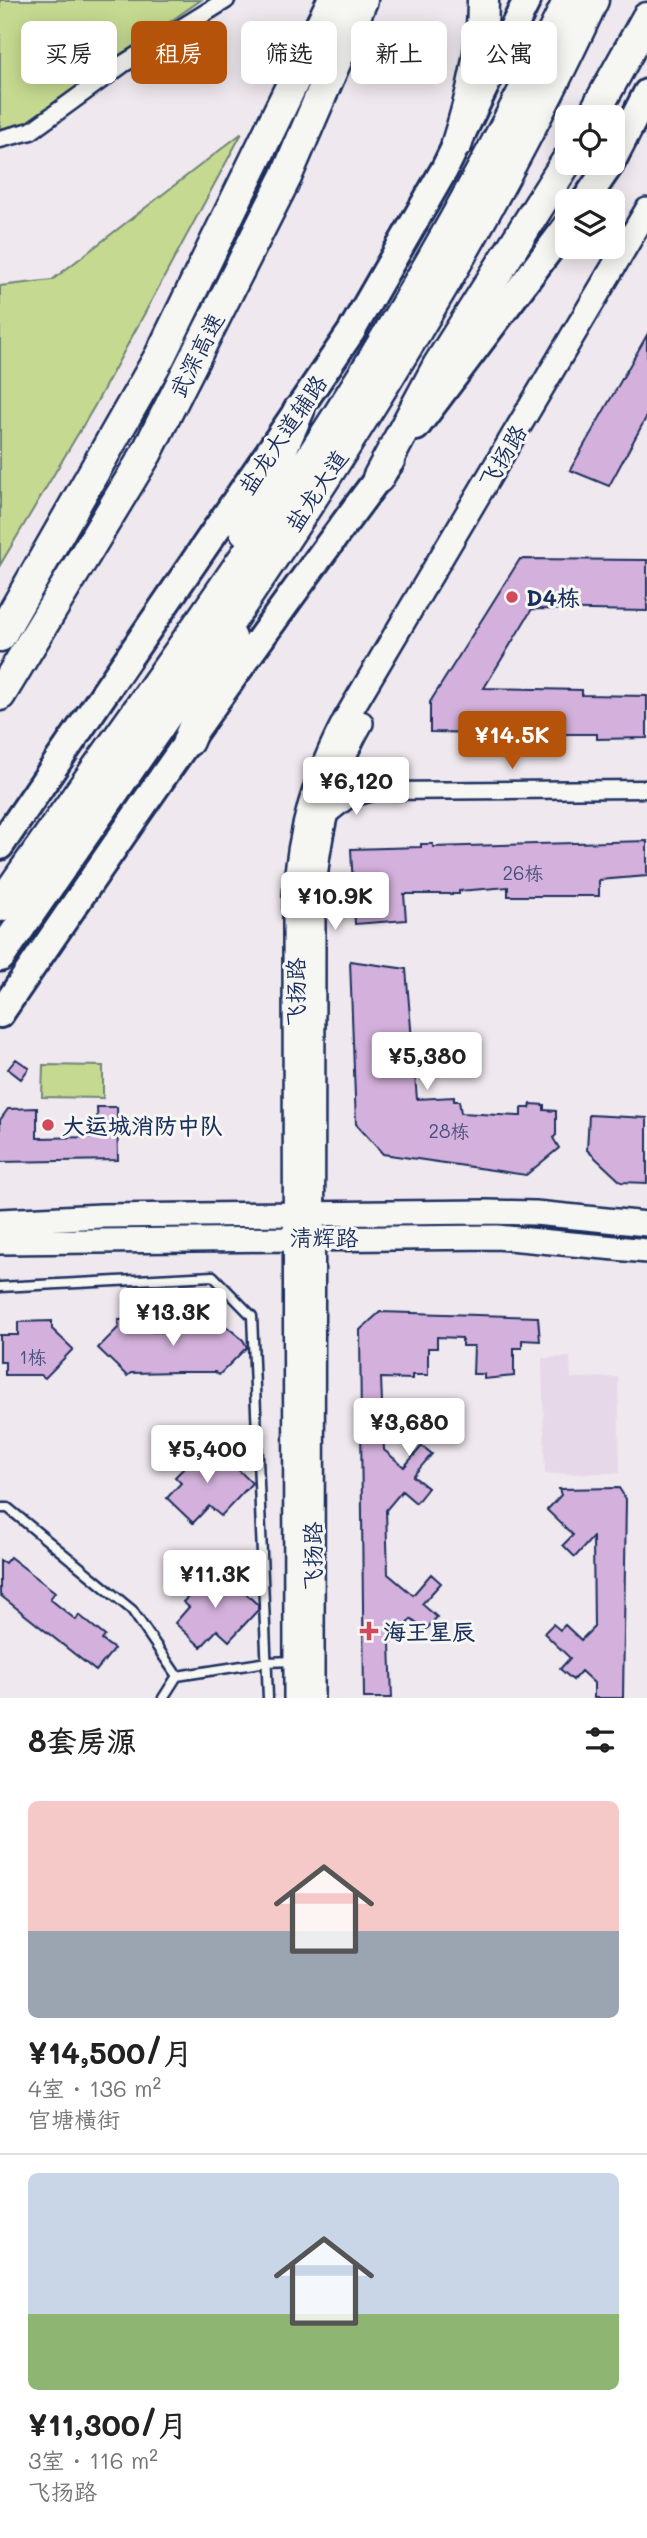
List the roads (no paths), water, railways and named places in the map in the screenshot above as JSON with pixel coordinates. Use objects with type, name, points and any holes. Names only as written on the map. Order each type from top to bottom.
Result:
[{"type":"highway","name":"武深高速","points":[[0,636],[160,356],[333,0]]},
{"type":"highway","name":"武深高速","points":[[0,695],[146,454],[286,177],[362,0]]},
{"type":"highway","points":[[457,143],[471,97],[480,53],[483,0]]},
{"type":"highway","name":"盐龙大道","points":[[0,956],[14,903],[307,464],[399,318],[503,134],[569,0]]},
{"type":"highway","name":"盐龙大道","points":[[14,903],[253,585],[320,486],[410,343],[542,107],[593,0]]},
{"type":"highway","points":[[599,105],[647,18]]},
{"type":"highway","points":[[378,478],[438,366],[559,175]]},
{"type":"highway","points":[[214,601],[299,410]]},
{"type":"highway","points":[[188,741],[253,585]]},
{"type":"main road","name":"盐龙大道辅路","points":[[0,846],[351,332],[457,143],[527,0]]},
{"type":"main road","points":[[625,136],[647,93]]},
{"type":"main road","points":[[0,1014],[188,741],[378,478],[555,242]]},
{"type":"street","points":[[0,139],[31,131],[123,64],[226,0]]},
{"type":"street","name":"飞扬路","points":[[312,1698],[304,1214],[295,895],[300,842],[312,793],[345,720],[647,210]]},
{"type":"street","name":"飞扬路","points":[[304,1214],[313,903],[318,839],[345,755],[647,240]]},
{"type":"street","points":[[345,755],[354,778],[377,791]]},
{"type":"street","points":[[323,819],[349,799],[377,791],[647,789]]},
{"type":"street","name":"清辉路","points":[[0,1221],[102,1216],[536,1213],[647,1224]]},
{"type":"street","name":"清辉路","points":[[0,1242],[497,1237],[647,1251]]},
{"type":"street","name":"飞扬路","points":[[296,1698],[304,1238]]},
{"type":"lane","points":[[0,1287],[213,1276],[252,1316],[268,1698]]},
{"type":"lane","points":[[0,1508],[8,1508],[132,1610],[177,1676]]},
{"type":"lane","points":[[163,1698],[177,1676],[268,1662],[296,1661]]},
{"type":"place","name":"D4栋","points":[[512,597]]},
{"type":"place","name":"大运城消防中队","points":[[48,1125]]},
{"type":"place","name":"海王星辰","points":[[369,1631]]}]
